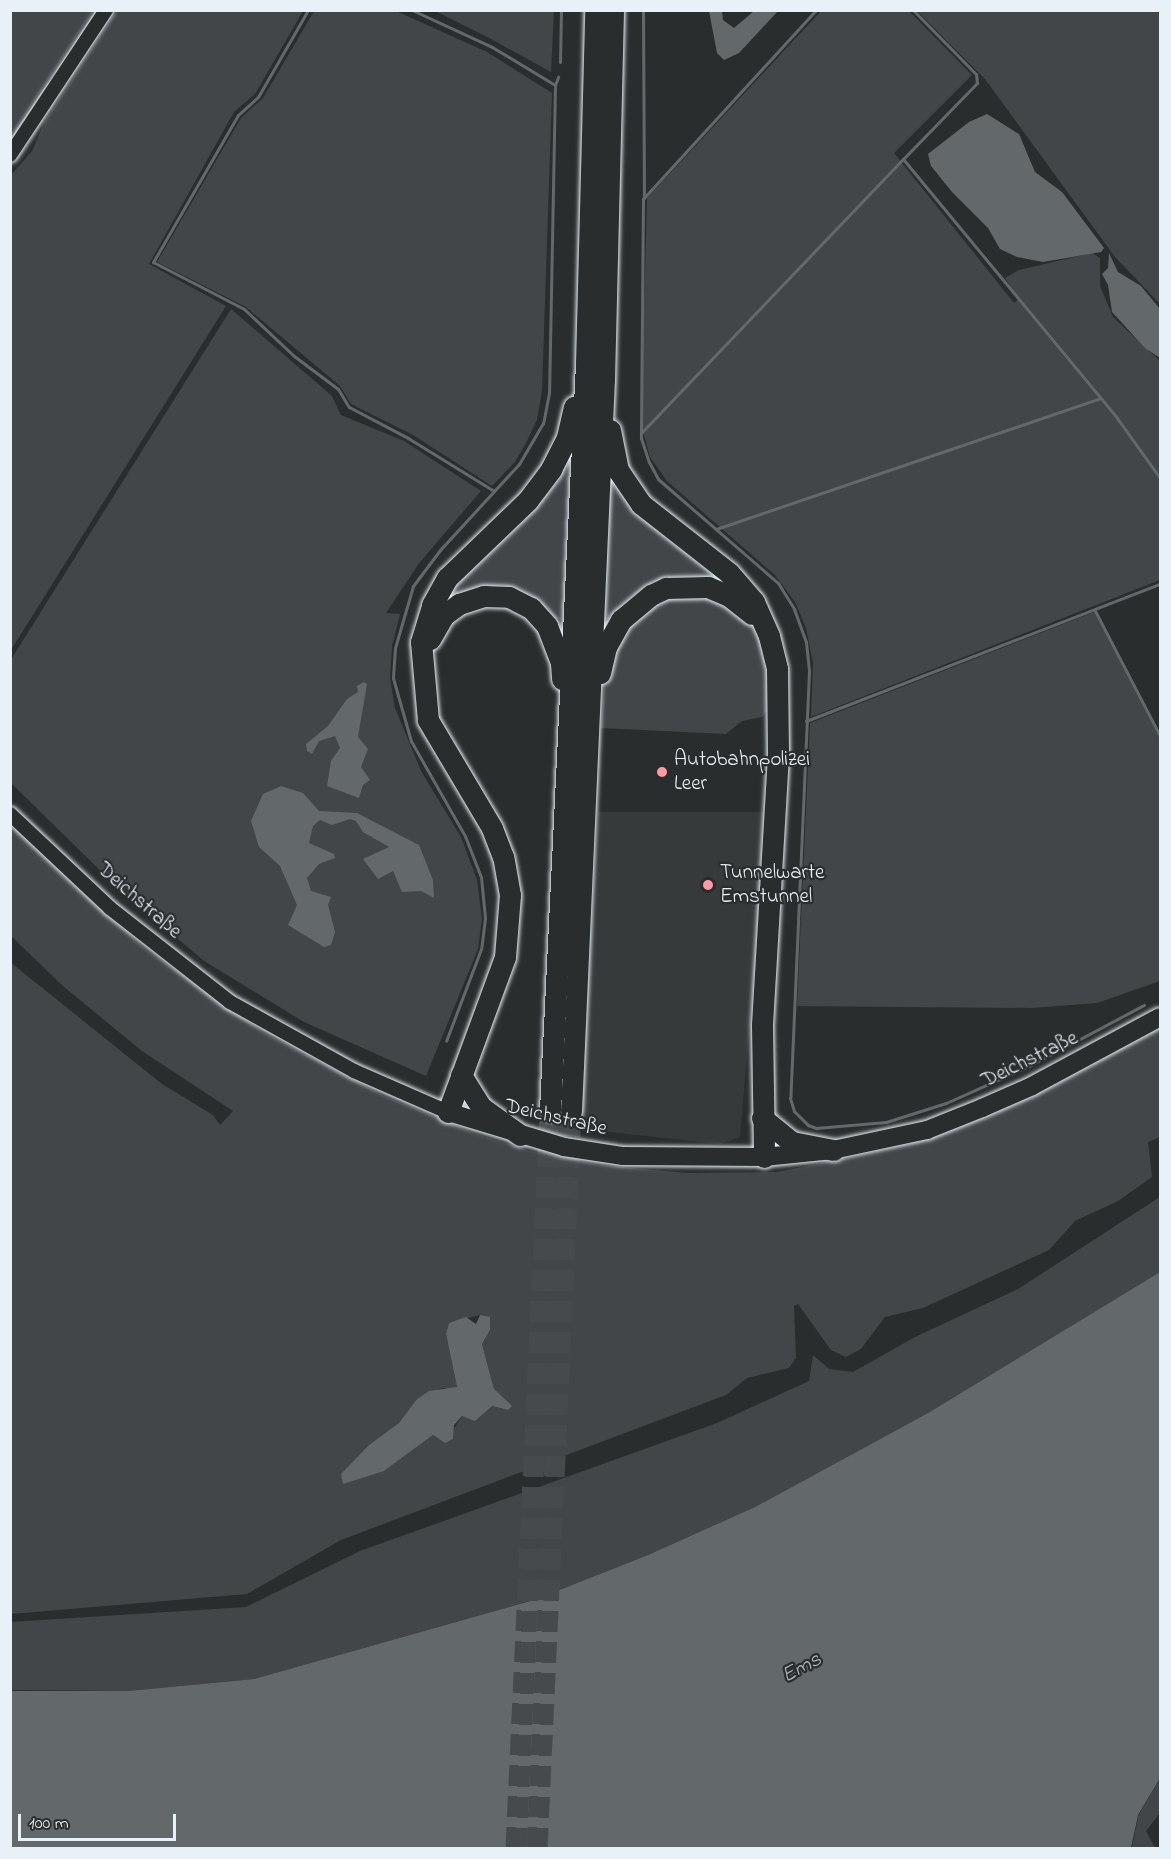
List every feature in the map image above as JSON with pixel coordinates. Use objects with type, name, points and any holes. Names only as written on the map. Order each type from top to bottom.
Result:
[{"type":"highway","points":[[595,10],[586,364],[568,760],[561,1111],[589,703],[604,380],[613,10]]},
{"type":"highway","points":[[448,1112],[505,957],[510,895],[503,857],[492,828],[428,720],[422,668],[422,642],[432,605],[462,560],[515,514],[551,469],[572,424],[576,387],[586,364]]},
{"type":"highway","points":[[604,380],[611,397],[615,460],[632,493],[663,524],[729,573],[754,602],[769,636],[777,669],[778,755],[762,1025],[764,1157]]},
{"type":"highway","points":[[589,703],[598,681],[606,647],[621,620],[641,602],[666,588],[708,587],[729,596],[754,616],[769,636]]},
{"type":"highway","points":[[422,668],[434,629],[444,615],[459,604],[498,596],[531,608],[547,626],[561,663],[561,742],[568,760]]},
{"type":"highway","points":[[461,1075],[481,1107],[520,1135]]},
{"type":"highway","points":[[762,1118],[792,1142],[833,1150]]},
{"type":"main road","name":"Deichstraße","points":[[448,1112],[520,1135],[623,1156],[764,1157],[833,1150],[927,1130],[1032,1086],[1161,1017]]},
{"type":"street","points":[[10,155],[106,10]]},
{"type":"street","name":"Deichstraße","points":[[10,814],[110,908],[230,1002],[354,1071],[448,1112]]},
{"type":"shaded area","points":[[10,11],[93,11],[11,136]]},
{"type":"shaded area","points":[[117,11],[303,11],[255,94],[234,112],[149,264],[226,306],[11,650],[11,175],[32,151],[45,121]]},
{"type":"shaded area","points":[[314,11],[396,11],[487,52],[552,93],[542,391],[537,420],[526,443],[515,462],[492,486],[413,435],[351,404],[340,386],[246,307],[157,262],[241,118],[263,98]]},
{"type":"shaded area","points":[[435,11],[554,11],[551,72],[493,40]]},
{"type":"shaded area","points":[[821,11],[909,11],[972,75],[894,153],[1014,303],[1019,298],[1005,278],[1019,270],[1092,253],[1100,258],[1100,286],[1113,317],[1160,361],[1160,580],[811,717],[813,663],[806,628],[795,602],[775,575],[667,481],[650,457],[641,425],[647,198]]},
{"type":"shaded area","points":[[917,11],[1160,11],[1160,304],[1115,257],[985,79]]},
{"type":"shaded area","points":[[231,309],[332,396],[341,415],[404,441],[481,491],[420,562],[386,613],[400,614],[392,646],[390,678],[395,708],[421,771],[461,837],[477,880],[482,919],[478,949],[426,1076],[304,1022],[204,961],[118,888],[11,783],[10,661]]},
{"type":"shaded area","points":[[571,439],[566,620],[547,618],[538,609],[438,602]]},
{"type":"shaded area","points":[[608,456],[748,600],[677,581],[603,643]]},
{"type":"shaded area","points":[[704,593],[746,616],[757,634],[766,665],[770,707],[762,717],[742,721],[726,734],[601,728],[605,677],[615,644],[651,600]]},
{"type":"shaded area","points":[[1094,612],[1160,738],[1160,981],[1097,1003],[1032,1008],[797,1006],[810,723]]},
{"type":"shaded area","points":[[598,812],[768,812],[740,1137],[721,1144],[580,1129]]},
{"type":"shaded area","points":[[11,825],[145,949],[264,1033],[384,1096],[476,1134],[530,1151],[599,1165],[688,1173],[777,1172],[921,1141],[1032,1097],[1160,1026],[1160,1137],[1148,1142],[1152,1177],[1118,1201],[1075,1221],[1049,1250],[923,1308],[885,1317],[861,1349],[846,1357],[831,1350],[798,1304],[794,1306],[796,1358],[789,1368],[747,1378],[726,1395],[341,1540],[247,1594],[11,1614],[10,962],[162,1084],[213,1115],[220,1125],[233,1111],[142,1051],[63,986],[11,936]],"holes":[[[480,1315],[490,1330],[482,1344],[494,1389],[507,1410],[492,1406],[462,1416],[445,1443],[433,1435],[384,1471],[357,1459],[399,1423],[416,1400],[442,1388],[453,1390],[457,1387],[446,1334],[449,1323]]]},
{"type":"shaded area","points":[[1160,1197],[1160,1272],[928,1413],[755,1507],[648,1555],[534,1600],[254,1679],[128,1691],[11,1690],[10,1622],[246,1607],[360,1551],[717,1423],[809,1381],[813,1355],[829,1369],[853,1372],[915,1337],[1018,1289]]},
{"type":"shaded area","points":[[1160,1778],[1160,1813],[1146,1831],[1155,1848],[1132,1848],[1138,1816]]},
{"type":"water","points":[[709,11],[722,11],[723,20],[734,28],[754,11],[778,11],[739,53],[724,60],[717,53]]},
{"type":"water","points":[[987,114],[1019,134],[1035,172],[1062,192],[1104,248],[1101,252],[1043,262],[1017,257],[1000,249],[988,228],[952,192],[931,166],[928,154],[969,122]]},
{"type":"water","points":[[1109,253],[1118,272],[1141,286],[1160,309],[1160,358],[1145,348],[1112,312],[1108,285],[1102,274],[1108,268]]},
{"type":"water","points":[[364,682],[367,684],[358,737],[368,749],[361,767],[370,780],[363,785],[359,798],[327,786],[331,761],[340,748],[335,736],[319,741],[312,754],[307,751],[306,744],[328,726],[347,699],[358,692],[357,686]]},
{"type":"water","points":[[281,786],[303,793],[319,811],[357,813],[419,845],[433,880],[434,898],[421,891],[402,892],[393,871],[378,879],[363,859],[389,847],[363,832],[356,821],[350,819],[332,825],[320,820],[313,826],[309,843],[334,854],[335,858],[319,864],[307,878],[311,891],[331,897],[328,905],[335,932],[331,945],[324,947],[288,925],[297,905],[280,866],[259,847],[251,821],[263,794]]},
{"type":"water","name":"Ems","points":[[1160,1272],[1160,1778],[1138,1815],[1131,1848],[11,1848],[11,1691],[128,1691],[254,1679],[534,1600],[648,1555],[755,1507],[928,1413]]},
{"type":"water","points":[[480,1315],[490,1317],[490,1330],[482,1344],[494,1389],[512,1406],[508,1410],[492,1406],[475,1421],[462,1416],[454,1425],[453,1439],[445,1443],[433,1435],[384,1471],[343,1484],[341,1474],[369,1445],[399,1423],[416,1400],[429,1391],[457,1387],[446,1334],[449,1323],[466,1317],[476,1324]]},
{"type":"waterway","points":[[56,73],[97,10]]},
{"type":"waterway","points":[[308,10],[258,97],[238,115],[153,262],[244,309],[294,356],[338,389],[349,407],[408,438],[494,491]]},
{"type":"waterway","points":[[412,10],[492,47],[555,85],[549,393],[543,423],[519,464],[440,550],[413,586],[395,648],[393,678],[411,741],[465,836],[481,877],[485,918],[481,949],[446,1041]]},
{"type":"waterway","points":[[560,62],[561,10]]},
{"type":"waterway","points":[[643,10],[644,198]]},
{"type":"waterway","points":[[816,10],[643,199],[641,438],[649,462],[658,479],[778,583],[794,609],[806,642],[809,671],[790,1098],[794,1111],[808,1125],[816,1128],[886,1122],[946,1103],[1031,1065],[1144,1005]]},
{"type":"waterway","points":[[913,10],[976,74],[977,83],[903,159],[1117,418],[1160,478]]},
{"type":"waterway","points":[[555,85],[558,77]]},
{"type":"waterway","points":[[10,140],[48,84]]},
{"type":"waterway","points":[[642,432],[903,159]]},
{"type":"waterway","points":[[716,529],[1100,398]]},
{"type":"waterway","points":[[806,721],[1160,584]]},
{"type":"waterway","points":[[1095,611],[1160,736]]},
{"type":"tunnel","points":[[516,1848],[550,1110]]},
{"type":"tunnel","points":[[537,1848],[571,1111]]},
{"type":"place","name":"Autobahnpolizei Leer","points":[[662,772]]},
{"type":"place","name":"Tunnelwarte Emstunnel","points":[[708,885]]}]
